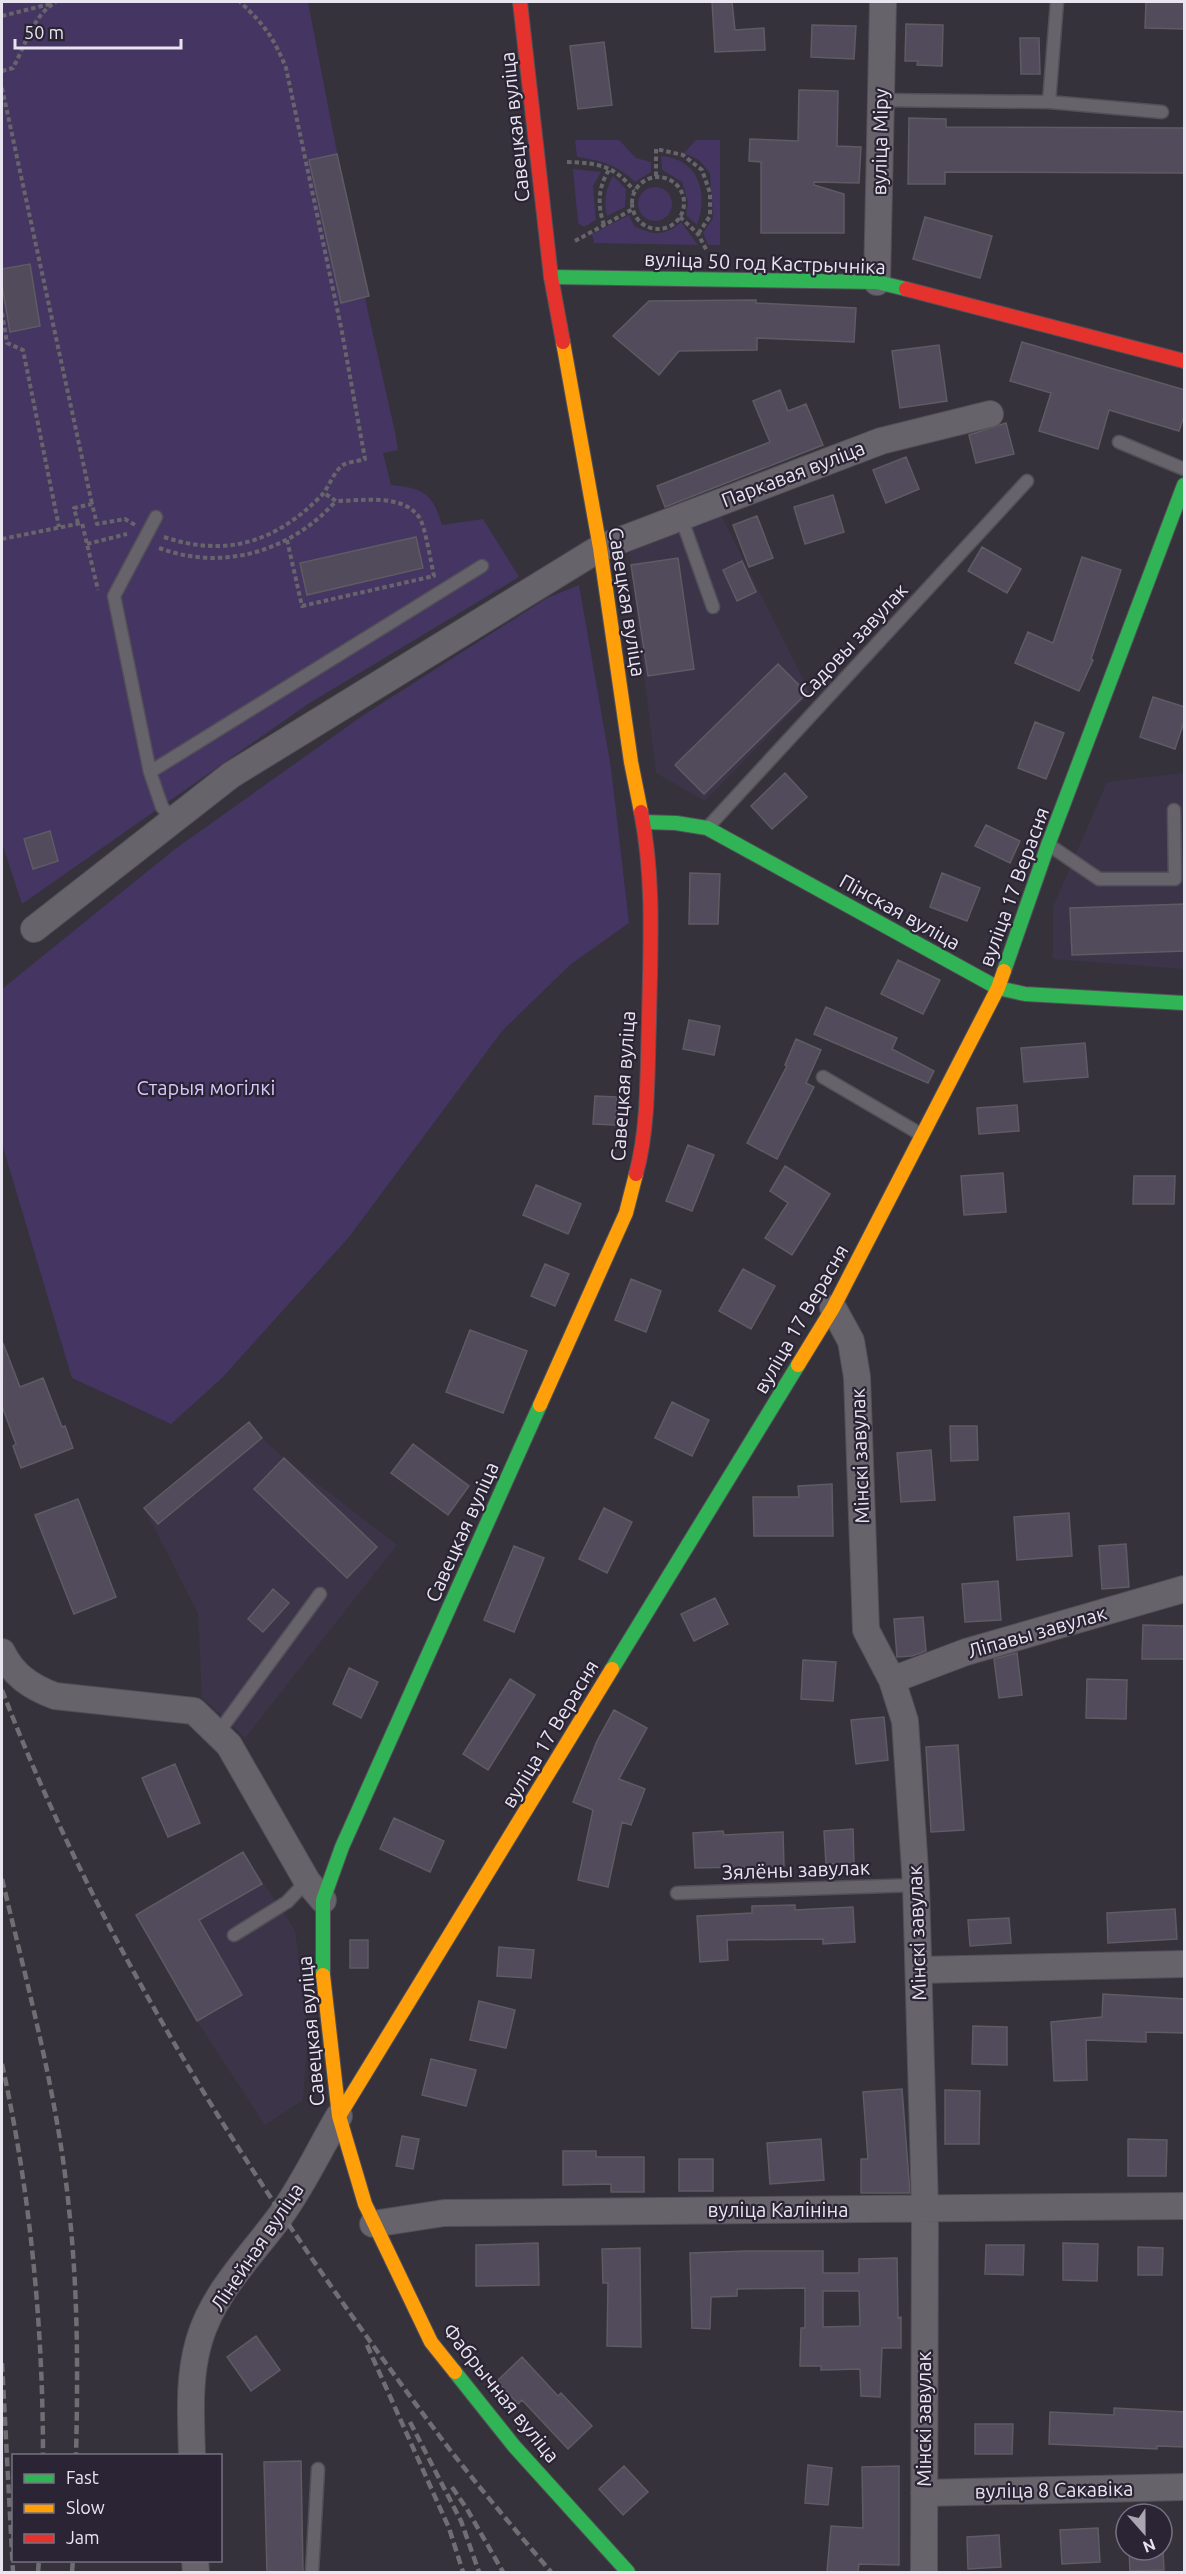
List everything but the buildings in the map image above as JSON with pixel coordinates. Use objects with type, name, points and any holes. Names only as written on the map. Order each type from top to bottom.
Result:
[{"type":"street","name":"Савецкая вуліца","points":[[339,2116],[322,1987],[315,1891],[342,1847],[626,1213],[641,1155],[647,1083],[651,927],[643,822],[631,762],[600,548],[551,277],[520,2]]},
{"type":"street","name":"вуліца Міру","points":[[877,282],[883,2]]},
{"type":"street","name":"вуліца 50 год Кастрычніка","points":[[551,277],[877,282],[1185,361]]},
{"type":"street","name":"Паркавая вуліца","points":[[34,929],[231,775],[600,548],[881,441],[990,414]]},
{"type":"street","name":"вуліца 17 Верасня","points":[[339,2116],[833,1308],[923,1135],[998,988],[1048,845],[1185,485]]},
{"type":"street","name":"Пінская вуліца","points":[[643,822],[676,823],[707,828],[998,988],[1025,994],[1185,1003]]},
{"type":"street","name":"Мінскі завулак","points":[[833,1308],[851,1341],[857,1377],[866,1630],[892,1680],[905,1721],[920,1970],[925,2209],[924,2572]]},
{"type":"street","name":"Ліпавы завулак","points":[[892,1680],[966,1652],[1185,1589]]},
{"type":"street","points":[[2,1652],[15,1672],[34,1688],[55,1696],[194,1711],[229,1745],[315,1891]]},
{"type":"street","points":[[920,1970],[1185,1964]]},
{"type":"street","name":"Фабрычная вуліца","points":[[339,2116],[373,2224],[431,2342],[514,2446],[628,2572]]},
{"type":"street","name":"Лінейная вуліца","points":[[192,2454],[190,2396],[199,2341],[218,2300],[242,2263],[282,2214],[339,2116]]},
{"type":"street","name":"вуліца Калініна","points":[[373,2224],[444,2213],[1185,2206]]},
{"type":"street","name":"вуліца 8 Сакавіка","points":[[924,2493],[1185,2487]]},
{"type":"lane","points":[[1049,102],[1057,2]]},
{"type":"lane","points":[[881,100],[1049,102],[1162,112]]},
{"type":"lane","points":[[1119,442],[1185,469]]},
{"type":"lane","name":"Садовы завулак","points":[[707,828],[1027,481]]},
{"type":"lane","points":[[156,517],[114,596],[150,772],[162,807],[173,820]]},
{"type":"lane","points":[[681,517],[713,607]]},
{"type":"lane","points":[[150,772],[482,566]]},
{"type":"lane","points":[[1048,845],[1099,879],[1175,879],[1174,810]]},
{"type":"lane","points":[[823,1077],[923,1135]]},
{"type":"lane","points":[[218,1732],[320,1594]]},
{"type":"lane","name":"Зялёны завулак","points":[[677,1893],[916,1885]]},
{"type":"lane","points":[[234,1935],[287,1902],[315,1891]]},
{"type":"lane","points":[[312,2572],[318,2469]]},
{"type":"path","points":[[87,544],[127,534],[210,547],[238,545],[268,535],[295,520],[324,493],[343,465],[365,459],[286,69],[277,44],[264,24],[240,2]]},
{"type":"path","points":[[2,16],[53,3]]},
{"type":"path","points":[[2,71],[13,68],[34,24],[53,3]]},
{"type":"path","points":[[2,88],[97,524],[125,519],[162,550],[200,557],[235,558],[287,540],[320,519],[336,501]]},
{"type":"path","points":[[656,176],[656,148],[683,155],[702,170],[710,193],[710,216],[698,234]]},
{"type":"path","points":[[567,162],[593,163],[610,168],[625,178],[634,191],[633,209],[642,223],[658,229],[674,224],[680,217],[685,201],[682,192],[671,180],[656,176],[646,179],[634,191]]},
{"type":"path","points":[[604,225],[599,212],[600,183],[610,168]]},
{"type":"path","points":[[575,241],[633,209]]},
{"type":"path","points":[[680,217],[698,234],[707,252]]},
{"type":"path","points":[[2,313],[8,343],[22,350],[59,527]]},
{"type":"path","points":[[287,540],[302,606],[434,576],[421,518],[409,507],[389,501],[336,501],[324,493]]},
{"type":"path","points":[[78,523],[74,508],[92,504]]},
{"type":"path","points":[[2,539],[82,523],[100,602]]},
{"type":"shaded area","points":[[721,515],[810,693],[705,801],[656,773],[629,549]]},
{"type":"shaded area","points":[[1184,773],[1184,969],[1053,959],[1053,907],[1107,782]]},
{"type":"shaded area","points":[[249,1422],[262,1438],[284,1458],[397,1545],[245,1738],[202,1697],[198,1613],[144,1508]]},
{"type":"shaded area","points":[[243,1852],[295,1930],[308,2030],[303,2100],[265,2125],[197,2021],[136,1915]]},
{"type":"green space","points":[[2,2],[308,2],[366,303],[395,432],[398,450],[383,453],[391,485],[411,488],[425,494],[435,506],[442,525],[483,519],[519,577],[308,704],[22,904],[2,843]]},
{"type":"green space","points":[[575,140],[619,140],[636,158],[651,162],[651,172],[635,182],[622,171],[608,164],[577,157]]},
{"type":"green space","points":[[696,140],[720,140],[720,245],[708,245],[703,233],[713,218],[710,173],[699,160],[684,153]]},
{"type":"green space","points":[[661,156],[684,164],[698,180],[702,201],[697,225],[686,215],[688,202],[682,182],[662,170]]},
{"type":"green space","points":[[573,169],[601,172],[593,186],[596,220],[584,227],[578,223]]},
{"type":"green space","points":[[613,176],[626,189],[625,207],[607,216],[606,195]]},
{"type":"green space","points":[[655,187],[667,192],[672,204],[667,216],[655,221],[643,216],[638,204],[643,192]]},
{"type":"green space","points":[[629,215],[634,226],[653,233],[664,232],[681,222],[698,245],[594,243],[592,234]]},
{"type":"green space","name":"Старыя могілкі","points":[[579,585],[611,768],[629,923],[571,964],[502,1031],[349,1237],[223,1377],[171,1424],[72,1378],[2,1144],[2,989],[175,849],[362,716],[547,598]]},
{"type":"railway","points":[[2,1690],[43,1790],[90,1888],[140,1983],[194,2077],[251,2168],[374,2347],[452,2452],[551,2572]]},
{"type":"railway","points":[[2,1879],[50,2084],[64,2167],[76,2301],[76,2454]]},
{"type":"railway","points":[[2,2064],[20,2160],[33,2258],[41,2357],[43,2454]]},
{"type":"railway","points":[[367,2345],[449,2528],[463,2572]]},
{"type":"railway","points":[[2,2363],[12,2553]]},
{"type":"railway","points":[[410,2422],[461,2521],[479,2572]]},
{"type":"railway","points":[[452,2487],[503,2572]]},
{"type":"railway","points":[[12,2562],[13,2572]]},
{"type":"railway","points":[[38,2572],[39,2562]]},
{"type":"railway","points":[[72,2572],[73,2562]]},
{"type":"traffic: fast","points":[[551,277],[877,282],[906,289]]},
{"type":"traffic: fast","points":[[1004,971],[1048,845],[1184,485]]},
{"type":"traffic: fast","points":[[643,822],[676,823],[707,828],[998,988],[1025,994],[1184,1003]]},
{"type":"traffic: fast","points":[[612,1669],[798,1365]]},
{"type":"traffic: fast","points":[[323,1975],[323,1900],[342,1847],[540,1405]]},
{"type":"traffic: fast","points":[[455,2372],[514,2446],[628,2572]]},
{"type":"traffic: slow","points":[[563,342],[600,548],[631,762],[641,812]]},
{"type":"traffic: slow","points":[[798,1365],[833,1308],[998,988],[1004,971]]},
{"type":"traffic: slow","points":[[540,1405],[626,1213],[636,1174]]},
{"type":"traffic: slow","points":[[339,2116],[612,1669]]},
{"type":"traffic: slow","points":[[323,1975],[339,2116],[365,2204],[431,2342],[455,2372]]},
{"type":"traffic: jam","points":[[520,2],[551,277],[563,342]]},
{"type":"traffic: jam","points":[[906,289],[1184,361]]},
{"type":"traffic: jam","points":[[636,1174],[647,1099],[651,944],[648,864],[641,812]]}]
